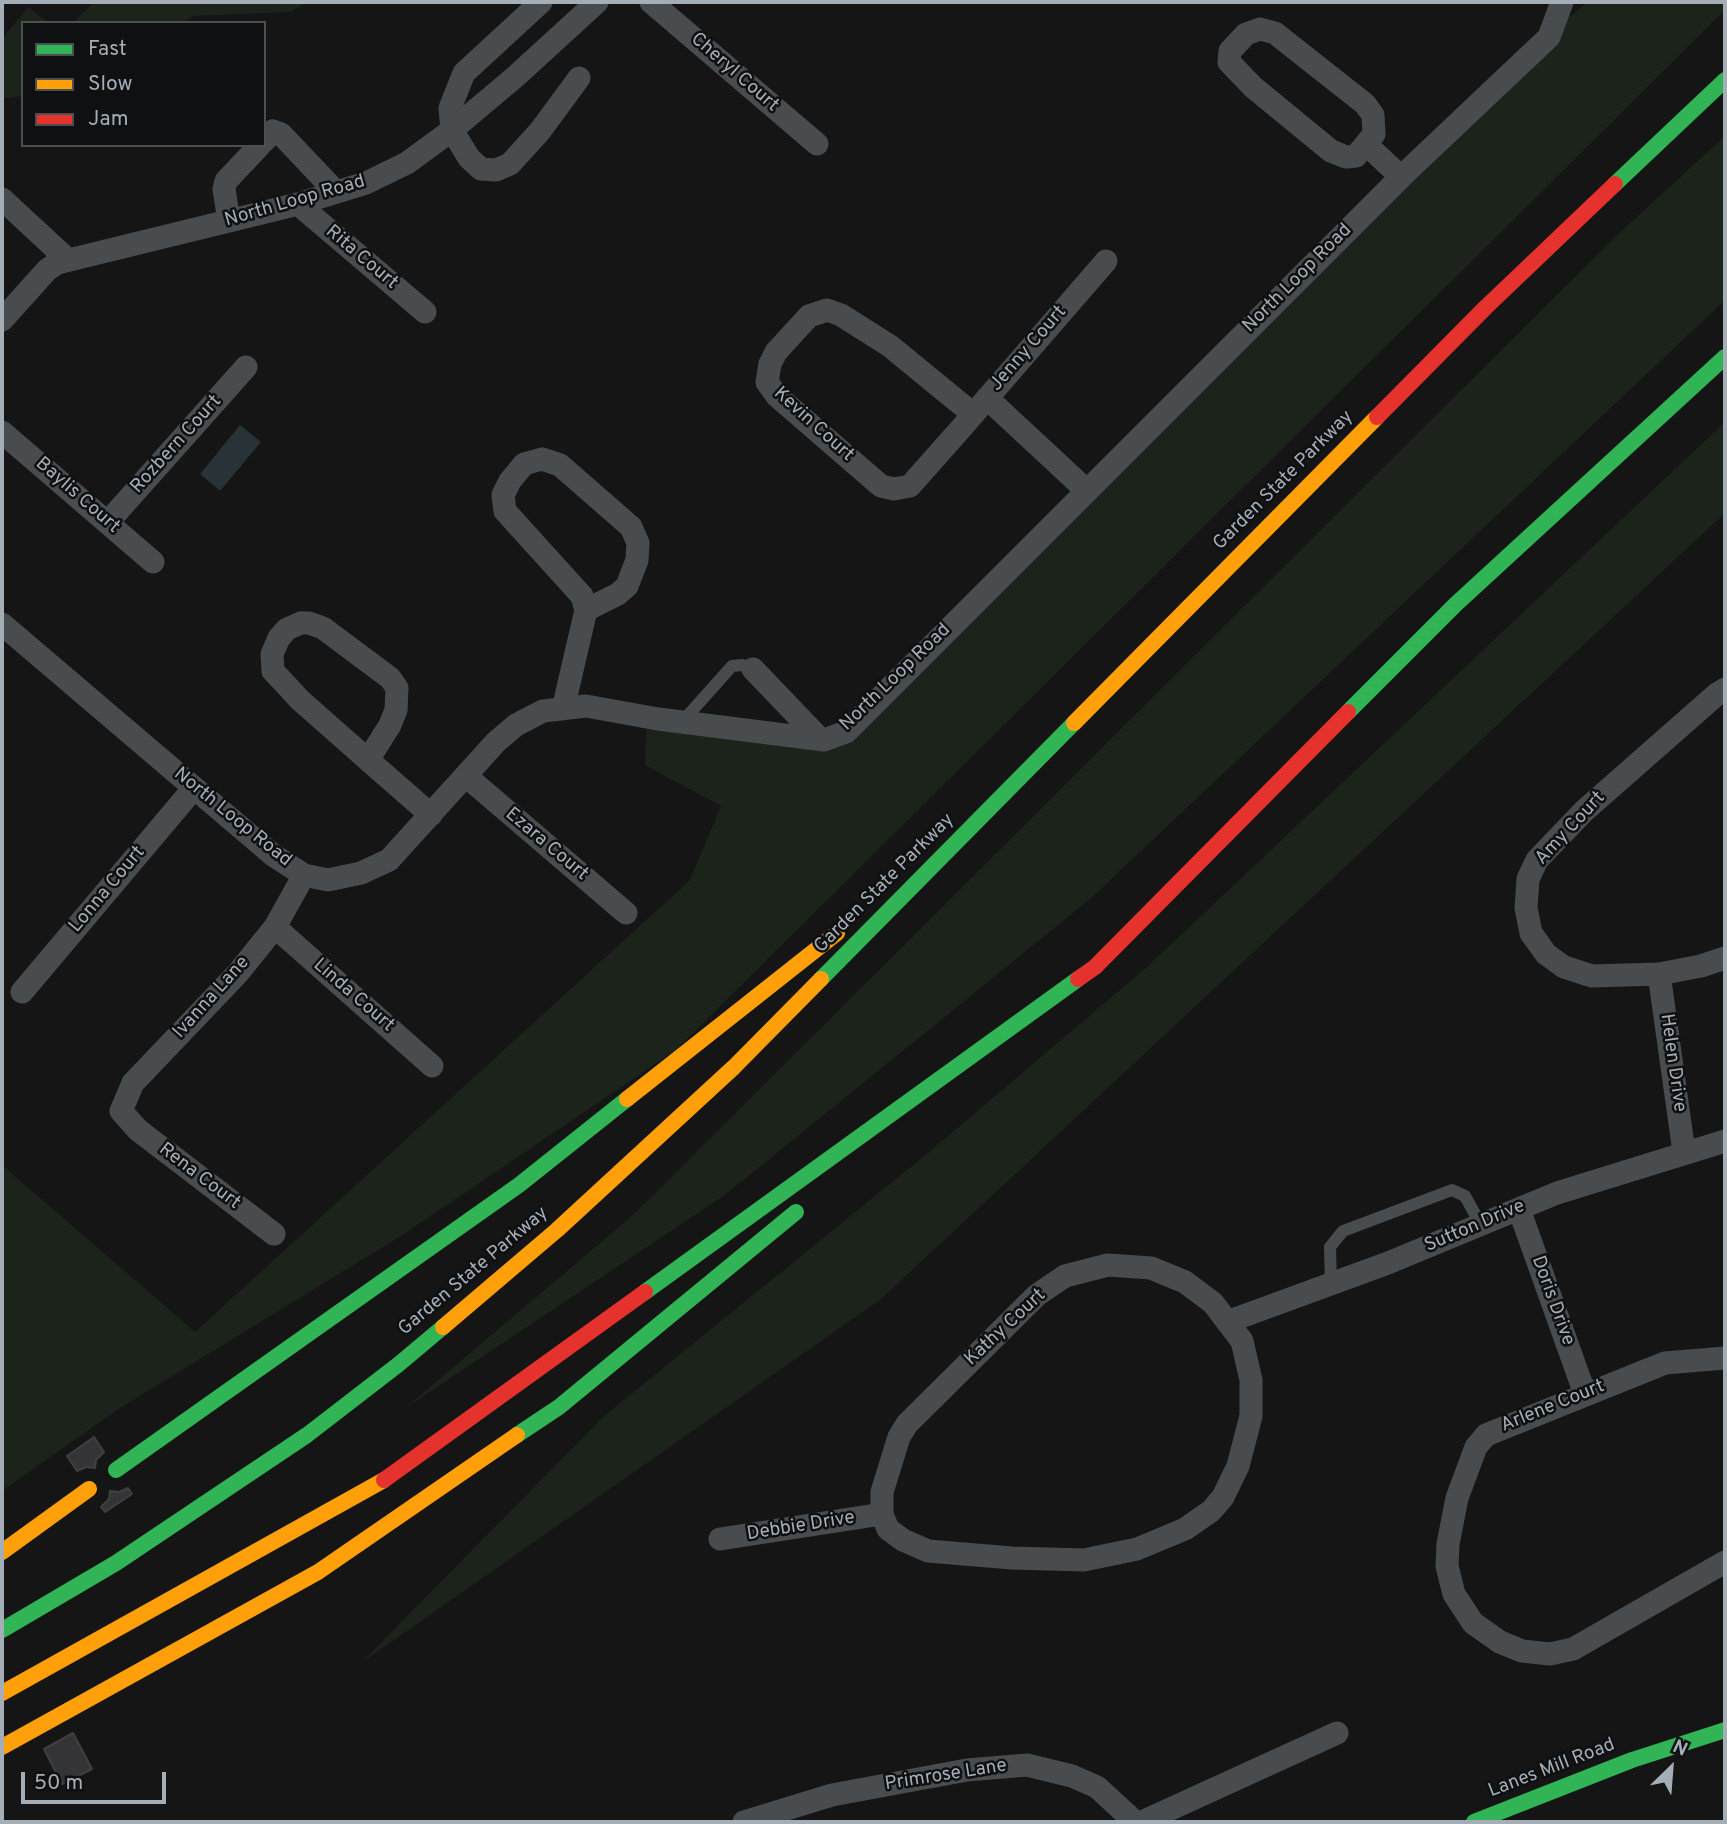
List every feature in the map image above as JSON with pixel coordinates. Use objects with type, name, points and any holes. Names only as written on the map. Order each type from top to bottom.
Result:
[{"type":"main road","name":"Garden State Parkway","points":[[2,1630],[116,1563],[307,1435],[399,1364],[557,1230],[734,1067],[1486,306],[1725,80]]},
{"type":"main road","points":[[891,1134],[1095,967],[1456,604],[1725,357]]},
{"type":"main road","points":[[869,907],[968,829]]},
{"type":"main road","points":[[117,1470],[519,1185],[848,925]]},
{"type":"main road","points":[[2,1693],[385,1480],[1095,967]]},
{"type":"main road","points":[[2,1747],[318,1572],[559,1407],[805,1205]]},
{"type":"main road","points":[[2,1552],[89,1489]]},
{"type":"main road","name":"Lanes Mill Road","points":[[1474,1822],[1632,1760],[1725,1730]]},
{"type":"street","points":[[541,2],[464,73],[450,108],[452,130],[469,158],[481,169],[496,170],[510,163],[540,131],[579,78]]},
{"type":"street","name":"North Loop Road","points":[[2,320],[47,270],[57,263],[298,204],[366,183],[407,163],[452,130],[515,77],[597,2]]},
{"type":"street","name":"Cheryl Court","points":[[652,2],[817,144]]},
{"type":"street","name":"North Loop Road","points":[[2,624],[273,855],[304,875],[328,880],[361,873],[389,860],[496,742],[516,725],[543,711],[586,706],[682,722],[824,740],[846,732],[1401,177],[1549,37],[1562,2]]},
{"type":"street","points":[[1261,29],[1275,33],[1366,104],[1373,115],[1374,134],[1367,145],[1356,156],[1346,157],[1331,150],[1253,87],[1229,62],[1230,51],[1246,34],[1261,29]]},
{"type":"street","points":[[266,139],[281,134],[336,192]]},
{"type":"street","points":[[1367,145],[1401,177]]},
{"type":"street","points":[[229,221],[224,189],[226,181],[258,147]]},
{"type":"street","points":[[2,199],[68,260]]},
{"type":"street","name":"Rita Court","points":[[298,204],[425,312]]},
{"type":"street","name":"Jenny Court","points":[[1086,490],[980,406],[1106,261]]},
{"type":"street","name":"Kevin Court","points":[[827,310],[841,314],[980,406],[910,486],[894,489],[881,486],[777,397],[767,382],[770,364],[776,352],[809,316],[827,310]]},
{"type":"street","name":"Rozbern Court","points":[[108,522],[246,367]]},
{"type":"street","name":"Baylis Court","points":[[2,432],[153,562]]},
{"type":"street","points":[[563,709],[586,610],[582,596],[505,512],[503,495],[524,464],[542,459],[560,465],[631,527],[638,543],[637,560],[627,586],[618,594],[586,610]]},
{"type":"street","points":[[368,760],[390,725],[396,710],[397,688],[390,678],[323,628],[301,623],[287,629],[271,654],[272,671],[300,699],[368,760],[431,815]]},
{"type":"street","points":[[752,669],[824,740]]},
{"type":"street","name":"Amy Court","points":[[1725,689],[1584,811],[1537,860],[1528,879],[1526,908],[1531,933],[1546,954],[1564,967],[1592,976],[1659,974],[1701,966],[1725,958]]},
{"type":"street","name":"Ezara Court","points":[[466,776],[626,913]]},
{"type":"street","name":"Lonna Court","points":[[22,992],[194,788]]},
{"type":"street","name":"Ivanna Lane","points":[[127,1117],[121,1111],[133,1083],[238,973],[275,927],[304,875]]},
{"type":"street","name":"Linda Court","points":[[275,927],[432,1066]]},
{"type":"street","name":"Helen Drive","points":[[1659,974],[1684,1152]]},
{"type":"street","name":"Rena Court","points":[[127,1117],[138,1130],[274,1234]]},
{"type":"street","name":"Sutton Drive","points":[[1227,1322],[1331,1284],[1557,1193],[1725,1141]]},
{"type":"street","name":"Doris Drive","points":[[1519,1209],[1585,1394]]},
{"type":"street","name":"Kathy Court","points":[[1108,1265],[1151,1268],[1185,1282],[1213,1303],[1241,1342],[1251,1380],[1251,1416],[1238,1466],[1223,1497],[1211,1511],[1185,1529],[1138,1549],[1084,1559],[1012,1558],[928,1551],[903,1540],[888,1529],[882,1514],[882,1492],[907,1424],[1037,1296],[1065,1276],[1108,1265]]},
{"type":"street","name":"Arlene Court","points":[[1725,1358],[1665,1363],[1486,1435],[1476,1447],[1457,1498],[1448,1544],[1447,1566],[1454,1594],[1473,1623],[1500,1642],[1522,1651],[1550,1654],[1573,1649],[1725,1562]]},
{"type":"street","name":"Debbie Drive","points":[[720,1539],[882,1514]]},
{"type":"street","points":[[1142,1822],[1337,1733]]},
{"type":"street","name":"Primrose Lane","points":[[744,1822],[832,1795],[967,1770],[1027,1765],[1072,1776],[1097,1787],[1135,1822]]},
{"type":"lane","points":[[682,722],[732,666],[742,665],[752,669]]},
{"type":"lane","points":[[1331,1284],[1330,1247],[1343,1231],[1452,1190],[1465,1196],[1481,1224]]},
{"type":"shaded area","points":[[94,2],[308,2],[290,12],[193,16],[186,21],[75,21]]},
{"type":"shaded area","points":[[1588,2],[1725,2],[1725,10],[676,1050],[401,1236],[120,1408],[2,1491],[2,1165],[195,1332],[690,880],[721,806],[645,765],[647,720],[838,738],[1557,26]]},
{"type":"shaded area","points":[[28,7],[46,21],[21,21],[21,96],[2,99],[2,39]]},
{"type":"shaded area","points":[[1725,136],[1725,300],[1089,900],[725,1195],[404,1409],[632,1216],[1617,235]]},
{"type":"shaded area","points":[[1725,422],[1725,513],[881,1299],[361,1663],[604,1416],[928,1153],[1148,966]]},
{"type":"shaded area","points":[[240,425],[261,442],[220,491],[200,474]]},
{"type":"building","points":[[94,1437],[104,1452],[96,1460],[95,1468],[86,1467],[77,1471],[67,1456]]},
{"type":"building","points":[[128,1488],[132,1494],[105,1512],[101,1507],[109,1499],[110,1491],[119,1492]]},
{"type":"building","points":[[73,1733],[92,1769],[62,1784],[44,1749]]},
{"type":"traffic: fast","points":[[1615,184],[1725,80]]},
{"type":"traffic: fast","points":[[1348,712],[1456,604],[1725,357]]},
{"type":"traffic: fast","points":[[821,979],[1074,723]]},
{"type":"traffic: fast","points":[[645,1292],[1078,979]]},
{"type":"traffic: fast","points":[[116,1470],[519,1185],[627,1099]]},
{"type":"traffic: fast","points":[[517,1435],[559,1407],[796,1212]]},
{"type":"traffic: fast","points":[[2,1630],[116,1563],[307,1435],[443,1327]]},
{"type":"traffic: fast","points":[[1474,1822],[1632,1760],[1725,1730]]},
{"type":"traffic: slow","points":[[1074,723],[1377,417]]},
{"type":"traffic: slow","points":[[627,1099],[837,933]]},
{"type":"traffic: slow","points":[[443,1327],[557,1230],[734,1067],[821,979]]},
{"type":"traffic: slow","points":[[2,1747],[318,1572],[517,1435]]},
{"type":"traffic: slow","points":[[2,1693],[384,1480]]},
{"type":"traffic: slow","points":[[2,1552],[89,1489]]},
{"type":"traffic: jam","points":[[1377,417],[1486,307],[1615,184]]},
{"type":"traffic: jam","points":[[1078,979],[1095,967],[1348,712]]},
{"type":"traffic: jam","points":[[384,1480],[645,1292]]}]
